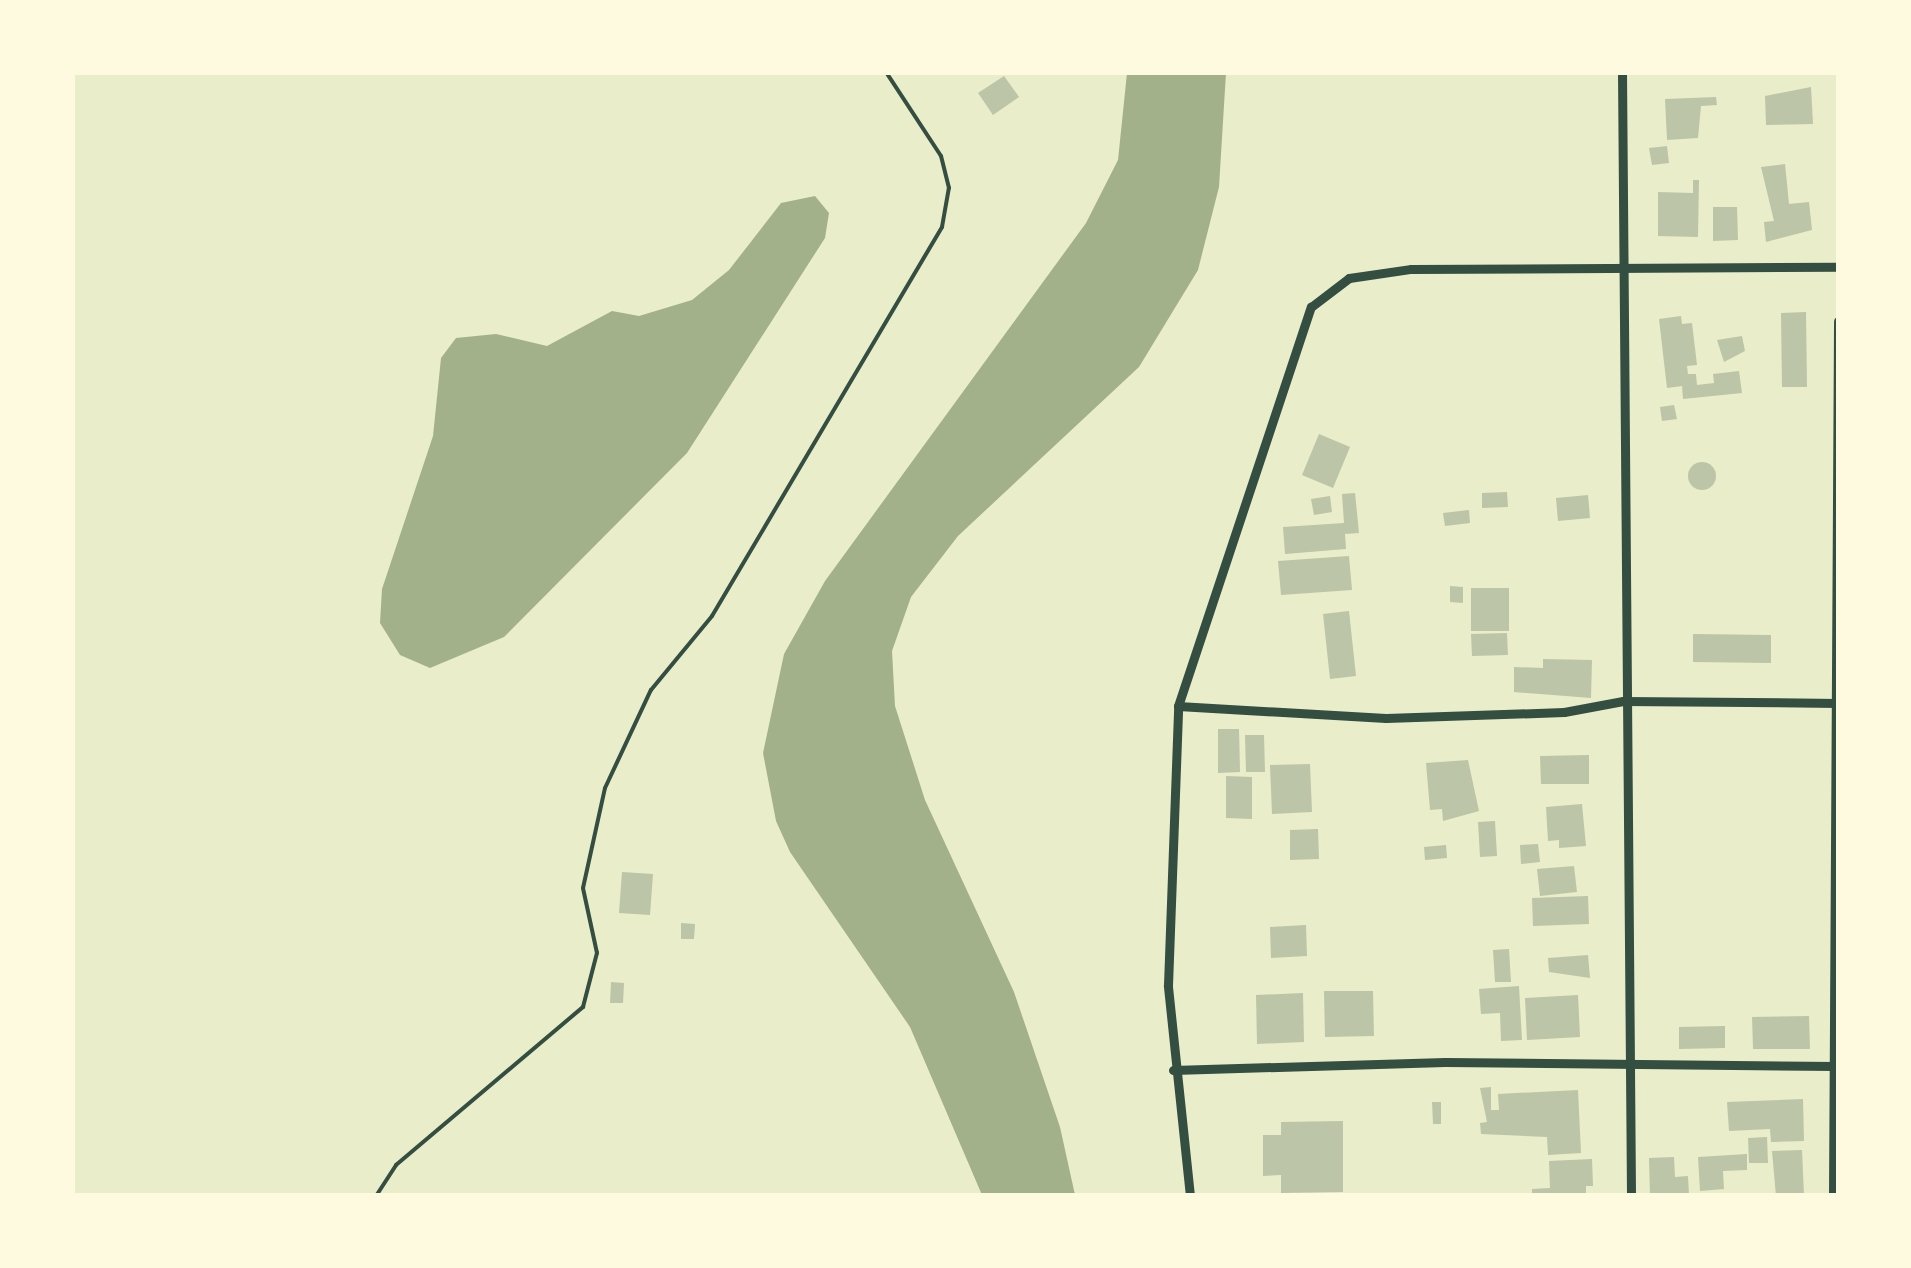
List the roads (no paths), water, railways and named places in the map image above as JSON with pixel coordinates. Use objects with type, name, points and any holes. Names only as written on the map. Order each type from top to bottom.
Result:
[{"type":"street","points":[[1622,72],[1623,701],[1630,1196]]},
{"type":"street","points":[[1190,1196],[1174,1070],[1168,896],[1178,706],[1298,335],[1311,307],[1349,278],[1468,267],[1838,267]]},
{"type":"street","points":[[1833,1196],[1838,321]]},
{"type":"street","points":[[1178,706],[1240,714],[1436,718],[1564,712],[1623,701],[1837,703]]},
{"type":"street","points":[[1174,1070],[1446,1062],[1836,1066]]},
{"type":"lane","points":[[376,1196],[396,1165],[583,1007],[596,952],[583,888],[604,788],[651,690],[712,616],[942,227],[949,188],[941,156],[886,72]]}]
